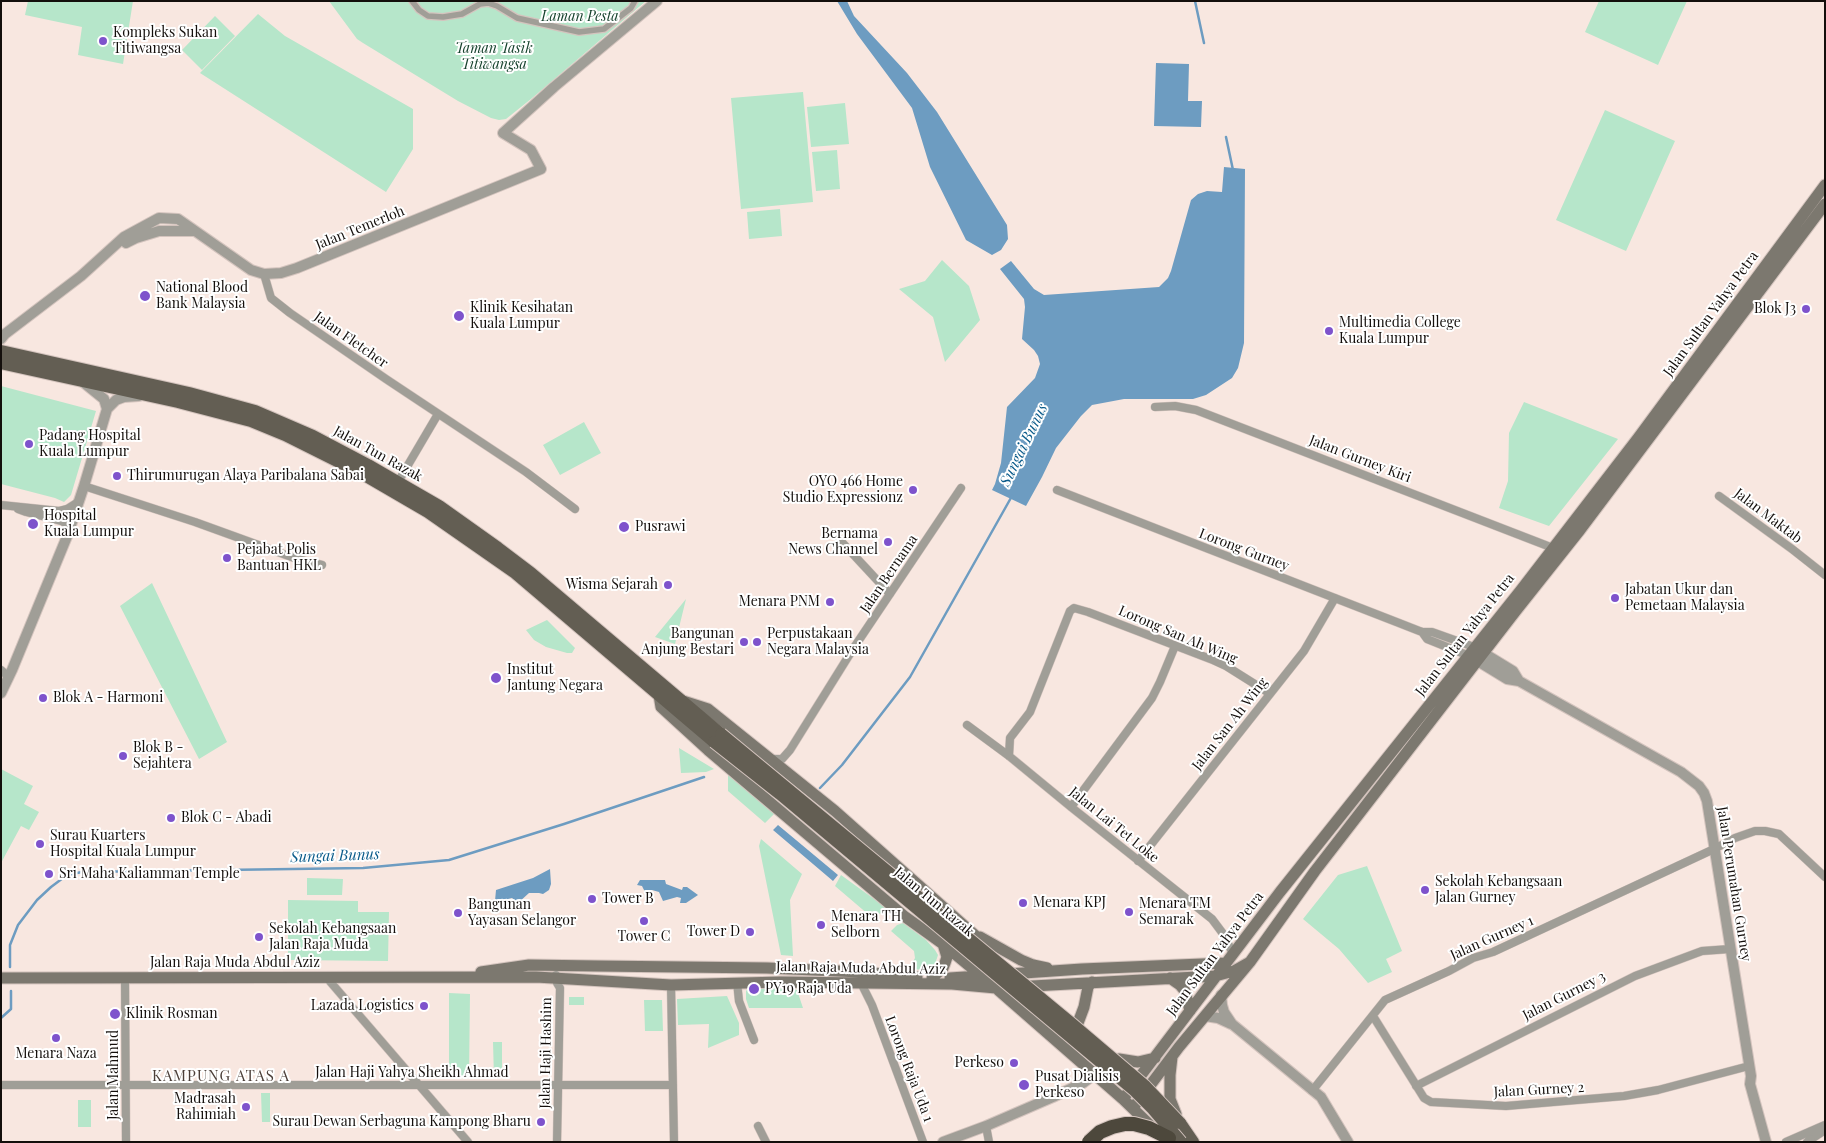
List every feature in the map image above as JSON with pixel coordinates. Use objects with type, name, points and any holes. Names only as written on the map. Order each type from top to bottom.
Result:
[{"type":"highway","points":[[1089,1142],[1100,1132],[1125,1124],[1150,1128],[1171,1141]]},
{"type":"main road","points":[[1812,202],[1825,175]]},
{"type":"main road","name":"Jalan Sultan Yahya Petra","points":[[1133,1108],[1172,1056],[1250,962],[1553,548],[1642,441],[1825,185]]},
{"type":"main road","name":"Jalan Sultan Yahya Petra","points":[[1123,1099],[1306,858],[1412,727],[1475,654],[1822,208]]},
{"type":"main road","name":"Jalan Tun Razak","points":[[1,351],[256,411],[314,436],[398,482],[470,527],[682,700],[718,738],[788,800],[1127,1085],[1153,1109],[1171,1141]]},
{"type":"main road","name":"Jalan Tun Razak","points":[[1,363],[151,396],[242,419],[285,435],[361,473],[412,502],[463,535],[514,572],[659,695],[718,738],[910,888],[1137,1079],[1168,1110],[1193,1142]]},
{"type":"main road","name":"Jalan Tun Razak","points":[[659,695],[661,706],[708,750],[892,905],[982,976],[1171,1141]]},
{"type":"main road","name":"Jalan Tun Razak","points":[[682,700],[708,709],[835,811],[918,887],[1150,1086],[1176,1114],[1198,1142]]},
{"type":"main road","points":[[892,905],[912,911],[918,907],[922,901],[918,887]]},
{"type":"main road","points":[[966,928],[1021,960],[1033,965],[1058,970]]},
{"type":"main road","points":[[932,978],[943,968],[947,957],[943,944]]},
{"type":"main road","name":"Jalan Raja Muda Abdul Aziz","points":[[1,978],[469,978],[509,976],[560,981],[671,984],[982,976],[1229,958]]},
{"type":"main road","name":"Jalan Raja Muda Abdul Aziz","points":[[469,978],[477,972],[514,966],[766,968],[861,978],[879,983],[952,984],[996,988],[1216,976],[1234,971],[1250,962]]},
{"type":"main road","points":[[1170,978],[1185,991],[1190,1011]]},
{"type":"main road","points":[[1078,1023],[1088,987],[1092,982]]},
{"type":"main road","points":[[1172,1056],[1170,1099],[1176,1114]]},
{"type":"main road","points":[[1119,1059],[1138,1062],[1155,1058]]},
{"type":"street","points":[[412,1],[428,16],[442,17],[462,14],[480,4],[488,3],[497,6],[516,18],[579,32],[606,28],[631,8],[635,1]]},
{"type":"street","name":"Jalan Temerloh","points":[[264,274],[282,273],[297,268],[541,169],[532,150],[503,133],[554,87],[657,1]]},
{"type":"street","points":[[1,339],[81,276],[124,237],[159,218],[174,218],[183,222],[251,270],[264,274]]},
{"type":"street","points":[[173,230],[174,218]]},
{"type":"street","points":[[110,251],[144,235],[159,231],[195,230]]},
{"type":"street","name":"Jalan Fletcher","points":[[264,274],[271,298],[438,414],[526,472],[575,509]]},
{"type":"street","points":[[1,693],[5,674],[71,526],[106,409],[104,399],[85,385],[82,380]]},
{"type":"street","points":[[106,409],[116,400],[124,397],[151,396]]},
{"type":"street","name":"Jalan Gurney Kiri","points":[[1155,407],[1175,406],[1196,410],[1553,548]]},
{"type":"street","points":[[398,482],[438,414]]},
{"type":"street","points":[[84,486],[195,522],[297,559],[322,565]]},
{"type":"street","name":"Jalan Bernama","points":[[786,773],[787,757],[790,750],[853,649],[961,488]]},
{"type":"street","name":"Lorong Gurney","points":[[1058,490],[1422,632],[1432,632],[1475,654]]},
{"type":"street","name":"Jalan Maktab","points":[[1719,496],[1784,543],[1825,576]]},
{"type":"street","points":[[1,504],[59,511],[67,510],[79,501]]},
{"type":"street","points":[[1,512],[13,506]]},
{"type":"street","points":[[13,506],[71,526]]},
{"type":"street","points":[[838,538],[890,594]]},
{"type":"street","name":"Jalan San Ah Wing","points":[[1138,861],[1304,651],[1334,598]]},
{"type":"street","name":"Lorong San Ah Wing","points":[[1009,756],[1010,738],[1030,712],[1070,611],[1074,608],[1226,666],[1269,693]]},
{"type":"street","points":[[1071,807],[1153,696],[1175,646]]},
{"type":"street","name":"Jalan Perumahan Gurney","points":[[1475,654],[1506,678],[1519,681],[1691,779],[1699,786],[1707,801],[1751,1076],[1750,1084],[1766,1142]]},
{"type":"street","name":"Jalan Lai Tet Loke","points":[[967,725],[1009,756],[1212,919],[1224,935],[1229,958]]},
{"type":"street","points":[[769,759],[782,758],[790,750]]},
{"type":"street","name":"Jalan Gurney 1","points":[[1312,1091],[1385,1000],[1450,971],[1472,958],[1493,952],[1740,836],[1755,832],[1773,832],[1784,837],[1825,877]]},
{"type":"street","name":"Jalan Gurney 3","points":[[1416,1086],[1609,987],[1702,951],[1730,948]]},
{"type":"street","name":"Jalan Haji Hashim","points":[[557,1142],[560,966]]},
{"type":"street","name":"Jalan Mahmud","points":[[124,978],[126,1142]]},
{"type":"street","points":[[327,978],[468,1142]]},
{"type":"street","name":"Lorong Raja Uda 1","points":[[861,978],[924,1142]]},
{"type":"street","points":[[737,982],[739,1001],[754,1040]]},
{"type":"street","points":[[872,1005],[872,996],[879,983]]},
{"type":"street","points":[[671,984],[674,1142]]},
{"type":"street","points":[[1222,995],[1224,1012],[1232,1024],[1321,1097],[1348,1142]]},
{"type":"street","points":[[1205,1016],[1218,1018],[1232,1024]]},
{"type":"street","name":"Jalan Gurney 2","points":[[1373,1016],[1424,1098],[1431,1102],[1508,1106],[1644,1093],[1749,1066]]},
{"type":"street","points":[[943,1142],[986,1126],[1076,1086],[1095,1074]]},
{"type":"street","name":"Jalan Perumahan Gurney","points":[[1751,1076],[1756,1082],[1768,1132],[1773,1142]]},
{"type":"street","name":"Jalan Haji Yahya Sheikh Ahmad","points":[[1,1086],[673,1086]]},
{"type":"street","points":[[1786,1142],[1825,1125]]},
{"type":"street","points":[[758,1126],[766,1142]]},
{"type":"street","points":[[986,1126],[989,1142]]},
{"type":"street","points":[[1809,1141],[1825,1130]]},
{"type":"green space","name":"Kompleks Sukan Titiwangsa","points":[[28,1],[133,1],[123,64],[78,55],[82,27],[25,15]]},
{"type":"green space","name":"Taman Tasik Titiwangsa","points":[[329,1],[646,1],[531,99],[506,119],[499,120],[491,118],[458,101],[357,39]]},
{"type":"green space","points":[[1599,1],[1687,1],[1658,65],[1585,32]]},
{"type":"green space","points":[[258,14],[285,36],[413,109],[413,149],[386,192],[200,73]]},
{"type":"green space","points":[[215,16],[235,36],[202,70],[182,50]]},
{"type":"green space","points":[[803,92],[813,202],[741,209],[731,98]]},
{"type":"green space","points":[[845,103],[849,144],[811,147],[807,107]]},
{"type":"green space","points":[[1605,110],[1675,141],[1626,251],[1556,220]]},
{"type":"green space","points":[[837,150],[840,189],[816,191],[812,152]]},
{"type":"green space","points":[[780,209],[782,236],[749,239],[747,212]]},
{"type":"green space","points":[[942,260],[969,286],[980,320],[945,362],[933,317],[899,289],[925,281]]},
{"type":"green space","points":[[1,386],[96,411],[71,495],[64,502],[1,484]]},
{"type":"green space","points":[[1524,402],[1618,439],[1549,526],[1499,508],[1508,481],[1509,433]]},
{"type":"green space","points":[[584,422],[601,453],[560,475],[543,445]]},
{"type":"green space","points":[[152,583],[227,742],[199,759],[120,606]]},
{"type":"green space","points":[[686,599],[675,644],[655,637]]},
{"type":"green space","points":[[547,620],[575,648],[572,653],[546,647],[534,640],[526,630]]},
{"type":"green space","points":[[679,748],[714,769],[706,772],[681,773]]},
{"type":"green space","points":[[1,769],[33,786],[24,804],[39,812],[29,830],[21,826],[1,863]]},
{"type":"green space","points":[[728,772],[775,813],[765,823],[728,791]]},
{"type":"green space","points":[[761,839],[802,874],[790,900],[793,956],[781,955],[759,846]]},
{"type":"green space","points":[[1367,866],[1402,951],[1386,959],[1392,972],[1368,983],[1339,949],[1303,919],[1338,875]]},
{"type":"green space","points":[[841,875],[892,912],[869,915],[835,886]]},
{"type":"green space","points":[[307,878],[343,879],[342,895],[307,895]]},
{"type":"green space","points":[[288,900],[358,901],[358,912],[389,912],[388,961],[288,960]]},
{"type":"green space","points":[[903,923],[926,940],[935,950],[938,955],[934,967],[926,970],[909,969],[915,958],[914,951],[891,931],[897,925]]},
{"type":"green space","points":[[750,987],[789,987],[797,990],[803,1008],[749,1008],[746,991]]},
{"type":"green space","points":[[449,993],[470,994],[469,1077],[449,1077]]},
{"type":"green space","points":[[727,996],[739,1023],[739,1035],[708,1048],[709,1024],[678,1025],[677,999]]},
{"type":"green space","points":[[569,997],[584,997],[584,1005],[569,1005]]},
{"type":"green space","points":[[644,1000],[662,1000],[663,1031],[645,1031]]},
{"type":"green space","points":[[493,1042],[502,1042],[502,1078],[494,1078]]},
{"type":"green space","points":[[261,1093],[270,1093],[270,1122],[262,1122]]},
{"type":"green space","points":[[78,1100],[91,1100],[91,1127],[78,1127]]},
{"type":"water","points":[[837,1],[847,1],[854,16],[907,73],[937,112],[1007,225],[1008,239],[1001,250],[992,255],[966,240],[930,167],[912,108],[857,34]]},
{"type":"water","points":[[1156,63],[1189,64],[1188,101],[1202,101],[1201,127],[1154,126]]},
{"type":"water","points":[[1224,167],[1245,169],[1244,343],[1238,368],[1232,378],[1206,395],[1193,399],[1124,399],[1092,405],[1056,448],[1026,506],[992,490],[1001,463],[1007,407],[1035,378],[1040,364],[1034,350],[1022,339],[1024,299],[1000,269],[1011,261],[1034,289],[1044,295],[1159,287],[1168,278],[1171,271],[1191,200],[1198,194],[1207,191],[1222,192]]},
{"type":"water","points":[[778,825],[838,875],[833,881],[773,830]]},
{"type":"water","points":[[550,869],[551,884],[549,890],[543,894],[529,893],[518,903],[512,898],[500,901],[500,907],[494,912],[496,890],[533,878]]},
{"type":"water","points":[[640,880],[665,880],[666,884],[682,890],[683,887],[687,887],[698,895],[686,903],[680,903],[681,898],[677,897],[663,901],[659,892],[652,890],[645,892],[642,886],[637,885]]},
{"type":"waterway","name":"Sungai Bunus","points":[[1195,1],[1204,43]]},
{"type":"waterway","name":"Sungai Bunus","points":[[1226,137],[1233,170]]},
{"type":"waterway","name":"Sungai Bunus","points":[[820,788],[842,765],[910,677],[1012,496]]},
{"type":"waterway","name":"Sungai Bunus","points":[[10,967],[10,945],[18,925],[37,900],[67,875],[82,872],[363,868],[449,860],[704,777]]},
{"type":"waterway","name":"Sungai Bunus","points":[[1,1018],[11,1009],[11,991]]},
{"type":"place","name":"Kompleks Sukan Titiwangsa","points":[[103,41]]},
{"type":"place","name":"National Blood Bank Malaysia","points":[[145,296]]},
{"type":"place","name":"Blok J3","points":[[1806,309]]},
{"type":"place","name":"Klinik Kesihatan Kuala Lumpur","points":[[459,316]]},
{"type":"place","name":"Multimedia College Kuala Lumpur","points":[[1329,331]]},
{"type":"place","name":"Padang Hospital Kuala Lumpur","points":[[29,444]]},
{"type":"place","name":"Thirumurugan Alaya Paribalana Sabai","points":[[117,476]]},
{"type":"place","name":"OYO 466 Home Studio Expressionz","points":[[913,490]]},
{"type":"place","name":"Hospital Kuala Lumpur","points":[[33,524]]},
{"type":"place","name":"Pusrawi","points":[[624,527]]},
{"type":"place","name":"Bernama News Channel","points":[[888,542]]},
{"type":"place","name":"Pejabat Polis Bantuan HKL","points":[[227,558]]},
{"type":"place","name":"Wisma Sejarah","points":[[668,585]]},
{"type":"place","name":"Jabatan Ukur dan Pemetaan Malaysia","points":[[1615,598]]},
{"type":"place","name":"Menara PNM","points":[[830,602]]},
{"type":"place","name":"Bangunan Anjung Bestari","points":[[744,642]]},
{"type":"place","name":"Perpustakaan Negara Malaysia","points":[[757,642]]},
{"type":"place","name":"Institut Jantung Negara","points":[[496,678]]},
{"type":"place","name":"Blok A - Harmoni","points":[[43,698]]},
{"type":"place","name":"Blok B - Sejahtera","points":[[123,756]]},
{"type":"place","name":"Blok C - Abadi","points":[[171,818]]},
{"type":"place","name":"Surau Kuarters Hospital Kuala Lumpur","points":[[40,844]]},
{"type":"place","name":"Sri Maha Kaliamman Temple","points":[[49,874]]},
{"type":"place","name":"Sekolah Kebangsaan Jalan Gurney","points":[[1425,890]]},
{"type":"place","name":"Tower B","points":[[592,899]]},
{"type":"place","name":"Menara KPJ","points":[[1023,903]]},
{"type":"place","name":"Menara TM Semarak","points":[[1129,912]]},
{"type":"place","name":"Bangunan Yayasan Selangor","points":[[458,913]]},
{"type":"place","name":"Tower C","points":[[644,921]]},
{"type":"place","name":"Menara TH Selborn","points":[[821,925]]},
{"type":"place","name":"Tower D","points":[[750,932]]},
{"type":"place","name":"Sekolah Kebangsaan Jalan Raja Muda","points":[[259,937]]},
{"type":"place","name":"PY19 Raja Uda","points":[[754,989]]},
{"type":"place","name":"Lazada Logistics","points":[[424,1006]]},
{"type":"place","name":"Klinik Rosman","points":[[115,1014]]},
{"type":"place","name":"Menara Naza","points":[[56,1038]]},
{"type":"place","name":"Perkeso","points":[[1014,1063]]},
{"type":"place","name":"Pusat Dialisis Perkeso","points":[[1024,1085]]},
{"type":"place","name":"Madrasah Rahimiah","points":[[246,1107]]},
{"type":"place","name":"Surau Dewan Serbaguna Kampong Bharu","points":[[541,1122]]},
{"type":"district","name":"KAMPUNG ATAS A","points":[[221,1076]]},
{"type":"park label","name":"Laman Pesta","points":[[580,17]]}]
